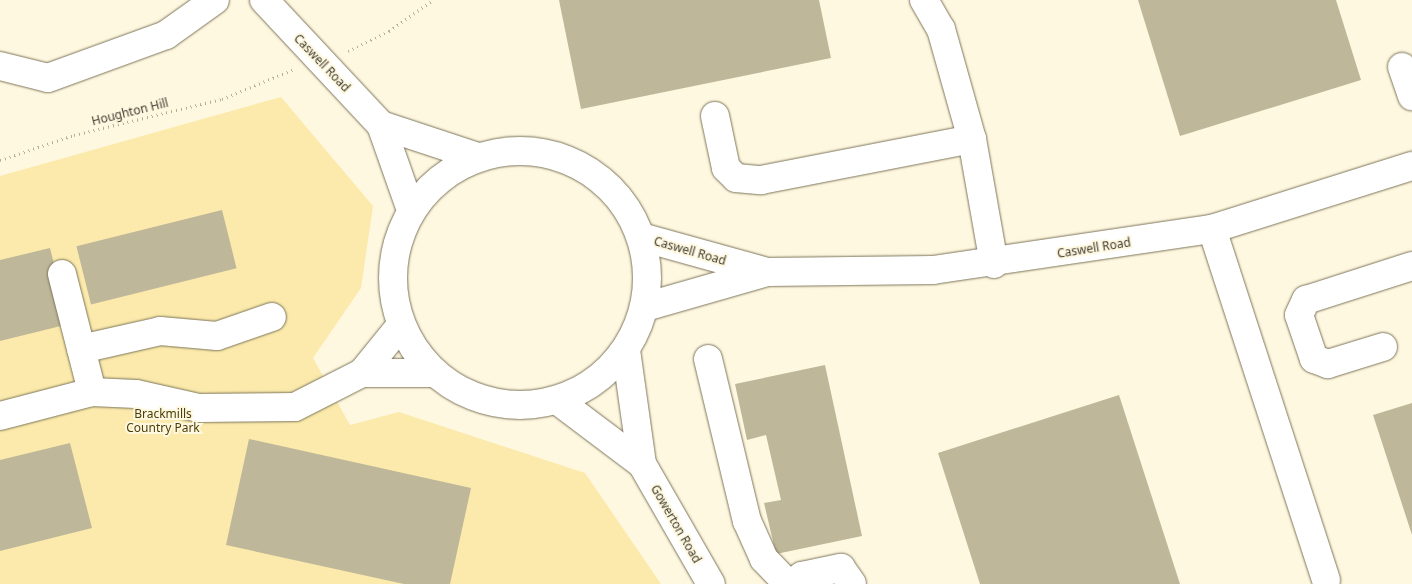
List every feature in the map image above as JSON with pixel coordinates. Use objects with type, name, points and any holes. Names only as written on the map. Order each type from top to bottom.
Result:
[{"type":"street","points":[[0,66],[48,78],[166,35],[215,0]]},
{"type":"street","name":"Caswell Road","points":[[264,0],[381,125],[411,210]]},
{"type":"street","points":[[924,0],[941,29],[972,138],[994,264]]},
{"type":"street","points":[[1402,67],[1412,96]]},
{"type":"street","points":[[715,116],[726,168],[736,178],[761,180],[972,138]]},
{"type":"street","name":"Caswell Road","points":[[381,125],[478,157]]},
{"type":"street","points":[[518,150],[558,156],[594,173],[623,202],[642,237],[648,272],[644,307],[626,350],[595,381],[557,400],[514,406],[479,398],[434,373],[401,325],[392,286],[394,257],[411,210],[440,177],[478,157],[518,150]]},
{"type":"street","name":"Caswell Road","points":[[644,307],[766,272],[933,270],[994,264],[1212,230],[1412,166]]},
{"type":"street","points":[[1212,230],[1326,580]]},
{"type":"street","name":"Caswell Road","points":[[642,237],[766,272]]},
{"type":"street","points":[[1383,347],[1328,364],[1314,359],[1299,315],[1306,300],[1412,266]]},
{"type":"street","points":[[62,274],[92,392]]},
{"type":"street","points":[[81,349],[160,331],[217,336],[272,317]]},
{"type":"street","points":[[0,416],[92,392],[136,394],[199,408],[295,407],[362,373],[401,325]]},
{"type":"street","name":"Gowerton Road","points":[[626,350],[642,464],[711,584]]},
{"type":"street","points":[[708,359],[747,521],[764,559],[790,584],[802,576],[841,568],[852,584]]},
{"type":"street","points":[[362,373],[434,373]]},
{"type":"street","name":"Gowerton Road","points":[[557,400],[642,464]]},
{"type":"path","points":[[341,54],[389,31],[433,0]]},
{"type":"path","name":"Houghton Hill","points":[[0,160],[74,135],[222,99],[264,82]]},
{"type":"green space","name":"Brackmills Country Park","points":[[281,97],[373,206],[361,288],[313,358],[350,425],[399,412],[585,473],[661,584],[0,584],[0,176]]},
{"type":"building","points":[[559,0],[819,0],[831,58],[581,109]]},
{"type":"building","points":[[1138,0],[1336,0],[1361,80],[1180,136]]},
{"type":"building","points":[[222,210],[237,268],[91,305],[76,246]]},
{"type":"building","points":[[50,248],[69,324],[0,341],[0,260]]},
{"type":"building","points":[[825,365],[862,536],[776,554],[764,503],[781,500],[766,435],[747,440],[735,384]]},
{"type":"building","points":[[1119,395],[1180,584],[980,584],[938,453]]},
{"type":"building","points":[[1412,403],[1412,535],[1373,415]]},
{"type":"building","points":[[249,439],[471,488],[450,584],[404,584],[226,545]]},
{"type":"building","points":[[70,443],[92,528],[0,551],[0,460]]}]
